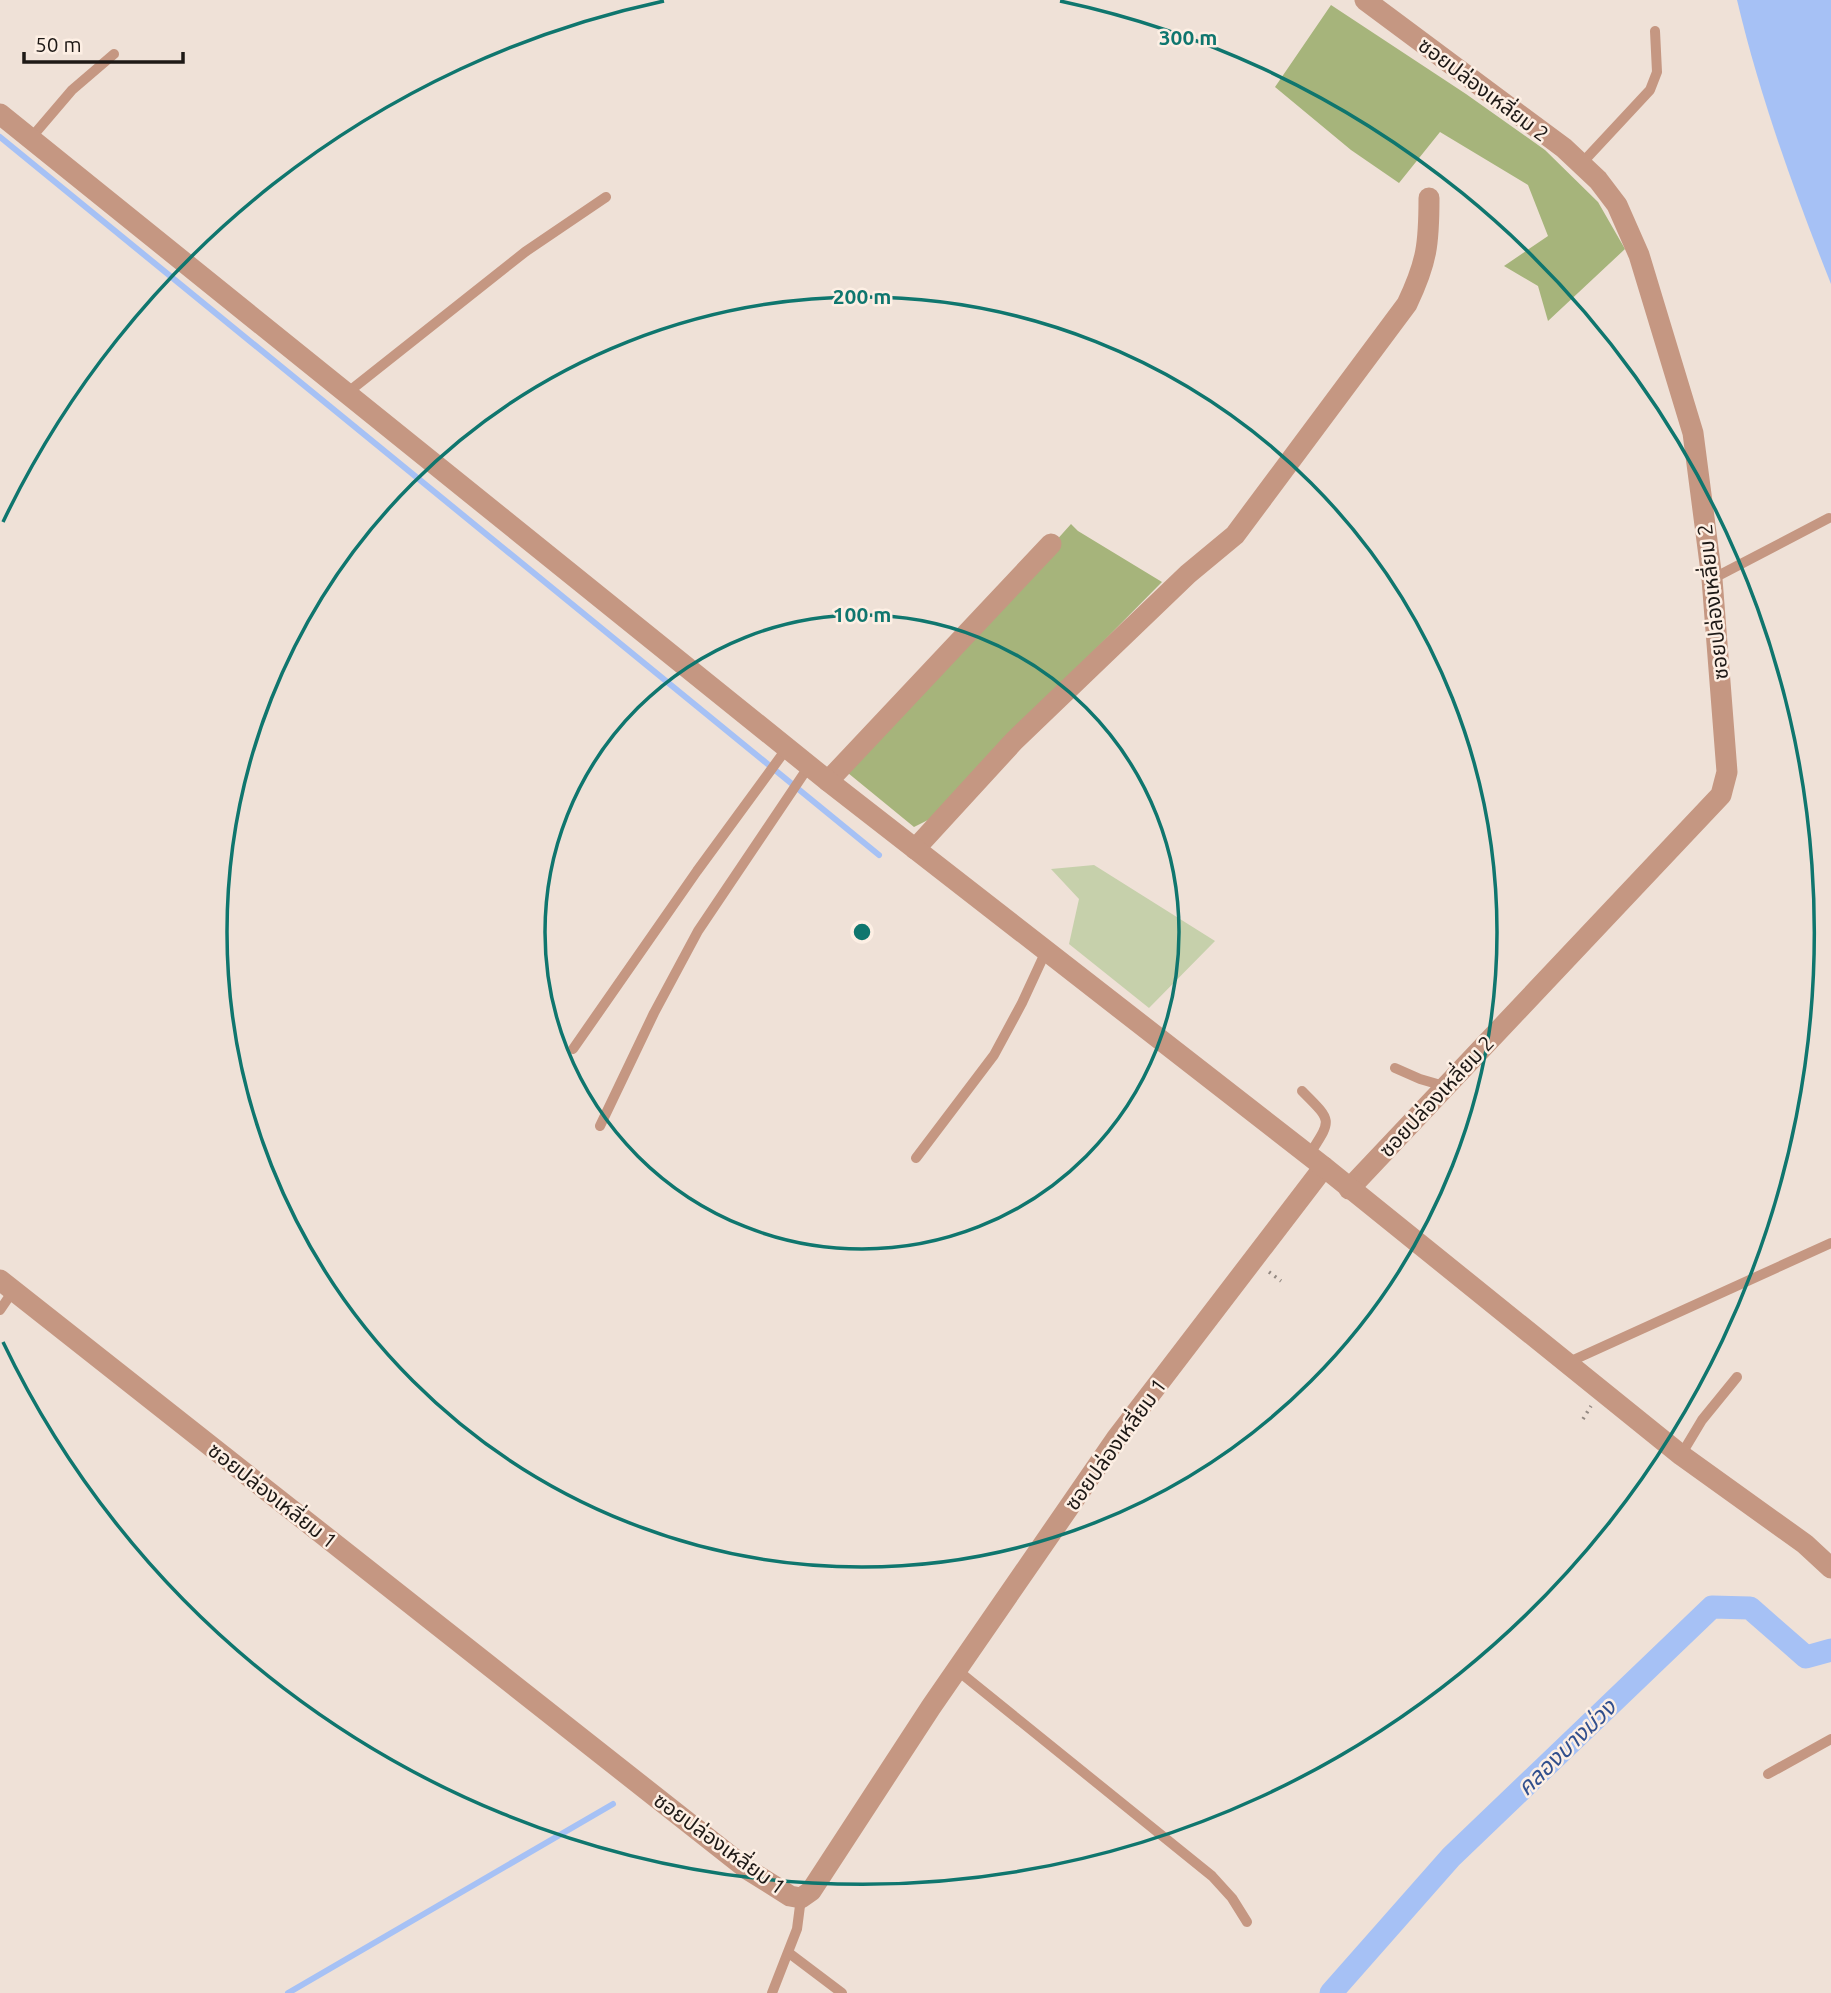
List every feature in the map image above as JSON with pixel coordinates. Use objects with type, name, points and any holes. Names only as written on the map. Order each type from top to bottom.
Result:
[{"type":"street","name":"ซอยปล่องเหลี่ยม 2","points":[[1349,1189],[1721,795],[1727,772],[1712,579],[1693,433],[1639,255],[1617,205],[1582,163],[1365,0]]},
{"type":"street","points":[[0,114],[809,766],[1316,1161],[1569,1362],[1681,1455],[1805,1544],[1831,1568]]},
{"type":"street","points":[[915,849],[1014,741],[1188,575],[1235,535],[1247,520],[1407,304],[1427,251],[1429,198]]},
{"type":"street","points":[[828,781],[1051,544]]},
{"type":"street","name":"ซอยปล่องเหลี่ยม 1","points":[[7,1286],[747,1868],[790,1896],[801,1898],[811,1891],[957,1670],[1116,1438],[1316,1161]]},
{"type":"lane","points":[[1582,163],[1650,90],[1657,72],[1654,31]]},
{"type":"lane","points":[[31,138],[72,90],[114,54]]},
{"type":"lane","points":[[347,393],[525,252],[606,197]]},
{"type":"lane","points":[[1712,579],[1829,518]]},
{"type":"lane","points":[[573,1049],[696,871],[787,748]]},
{"type":"lane","points":[[600,1126],[654,1013],[698,931],[809,766]]},
{"type":"lane","points":[[916,1158],[994,1055],[1046,951]]},
{"type":"lane","points":[[1395,1068],[1444,1086]]},
{"type":"lane","points":[[1302,1091],[1326,1115],[1327,1122],[1316,1161]]},
{"type":"lane","points":[[1569,1362],[1831,1243]]},
{"type":"lane","points":[[0,1310],[7,1286]]},
{"type":"lane","points":[[1681,1455],[1702,1420],[1737,1377]]},
{"type":"lane","points":[[957,1670],[1212,1877],[1232,1898],[1247,1922]]},
{"type":"lane","points":[[1768,1774],[1831,1739]]},
{"type":"lane","points":[[772,1993],[797,1929],[801,1898]]},
{"type":"lane","points":[[789,1953],[842,1993]]},
{"type":"green space","points":[[1331,5],[1545,150],[1598,202],[1625,249],[1548,321],[1538,286],[1504,266],[1548,236],[1528,185],[1440,132],[1399,183],[1351,150],[1275,87]]},
{"type":"green space","points":[[1071,524],[1078,531],[1162,582],[930,819],[914,827],[848,773]]},
{"type":"green space","points":[[1094,865],[1215,941],[1149,1008],[1069,944],[1079,899],[1051,869]]},
{"type":"water","points":[[1737,0],[1831,0],[1831,284],[1779,144]]},
{"type":"waterway","points":[[0,137],[879,855]]},
{"type":"waterway","name":"คลองบางม่วง","points":[[1331,1993],[1451,1857],[1712,1607],[1750,1608],[1806,1657],[1831,1650]]},
{"type":"waterway","points":[[288,1993],[613,1804]]}]
